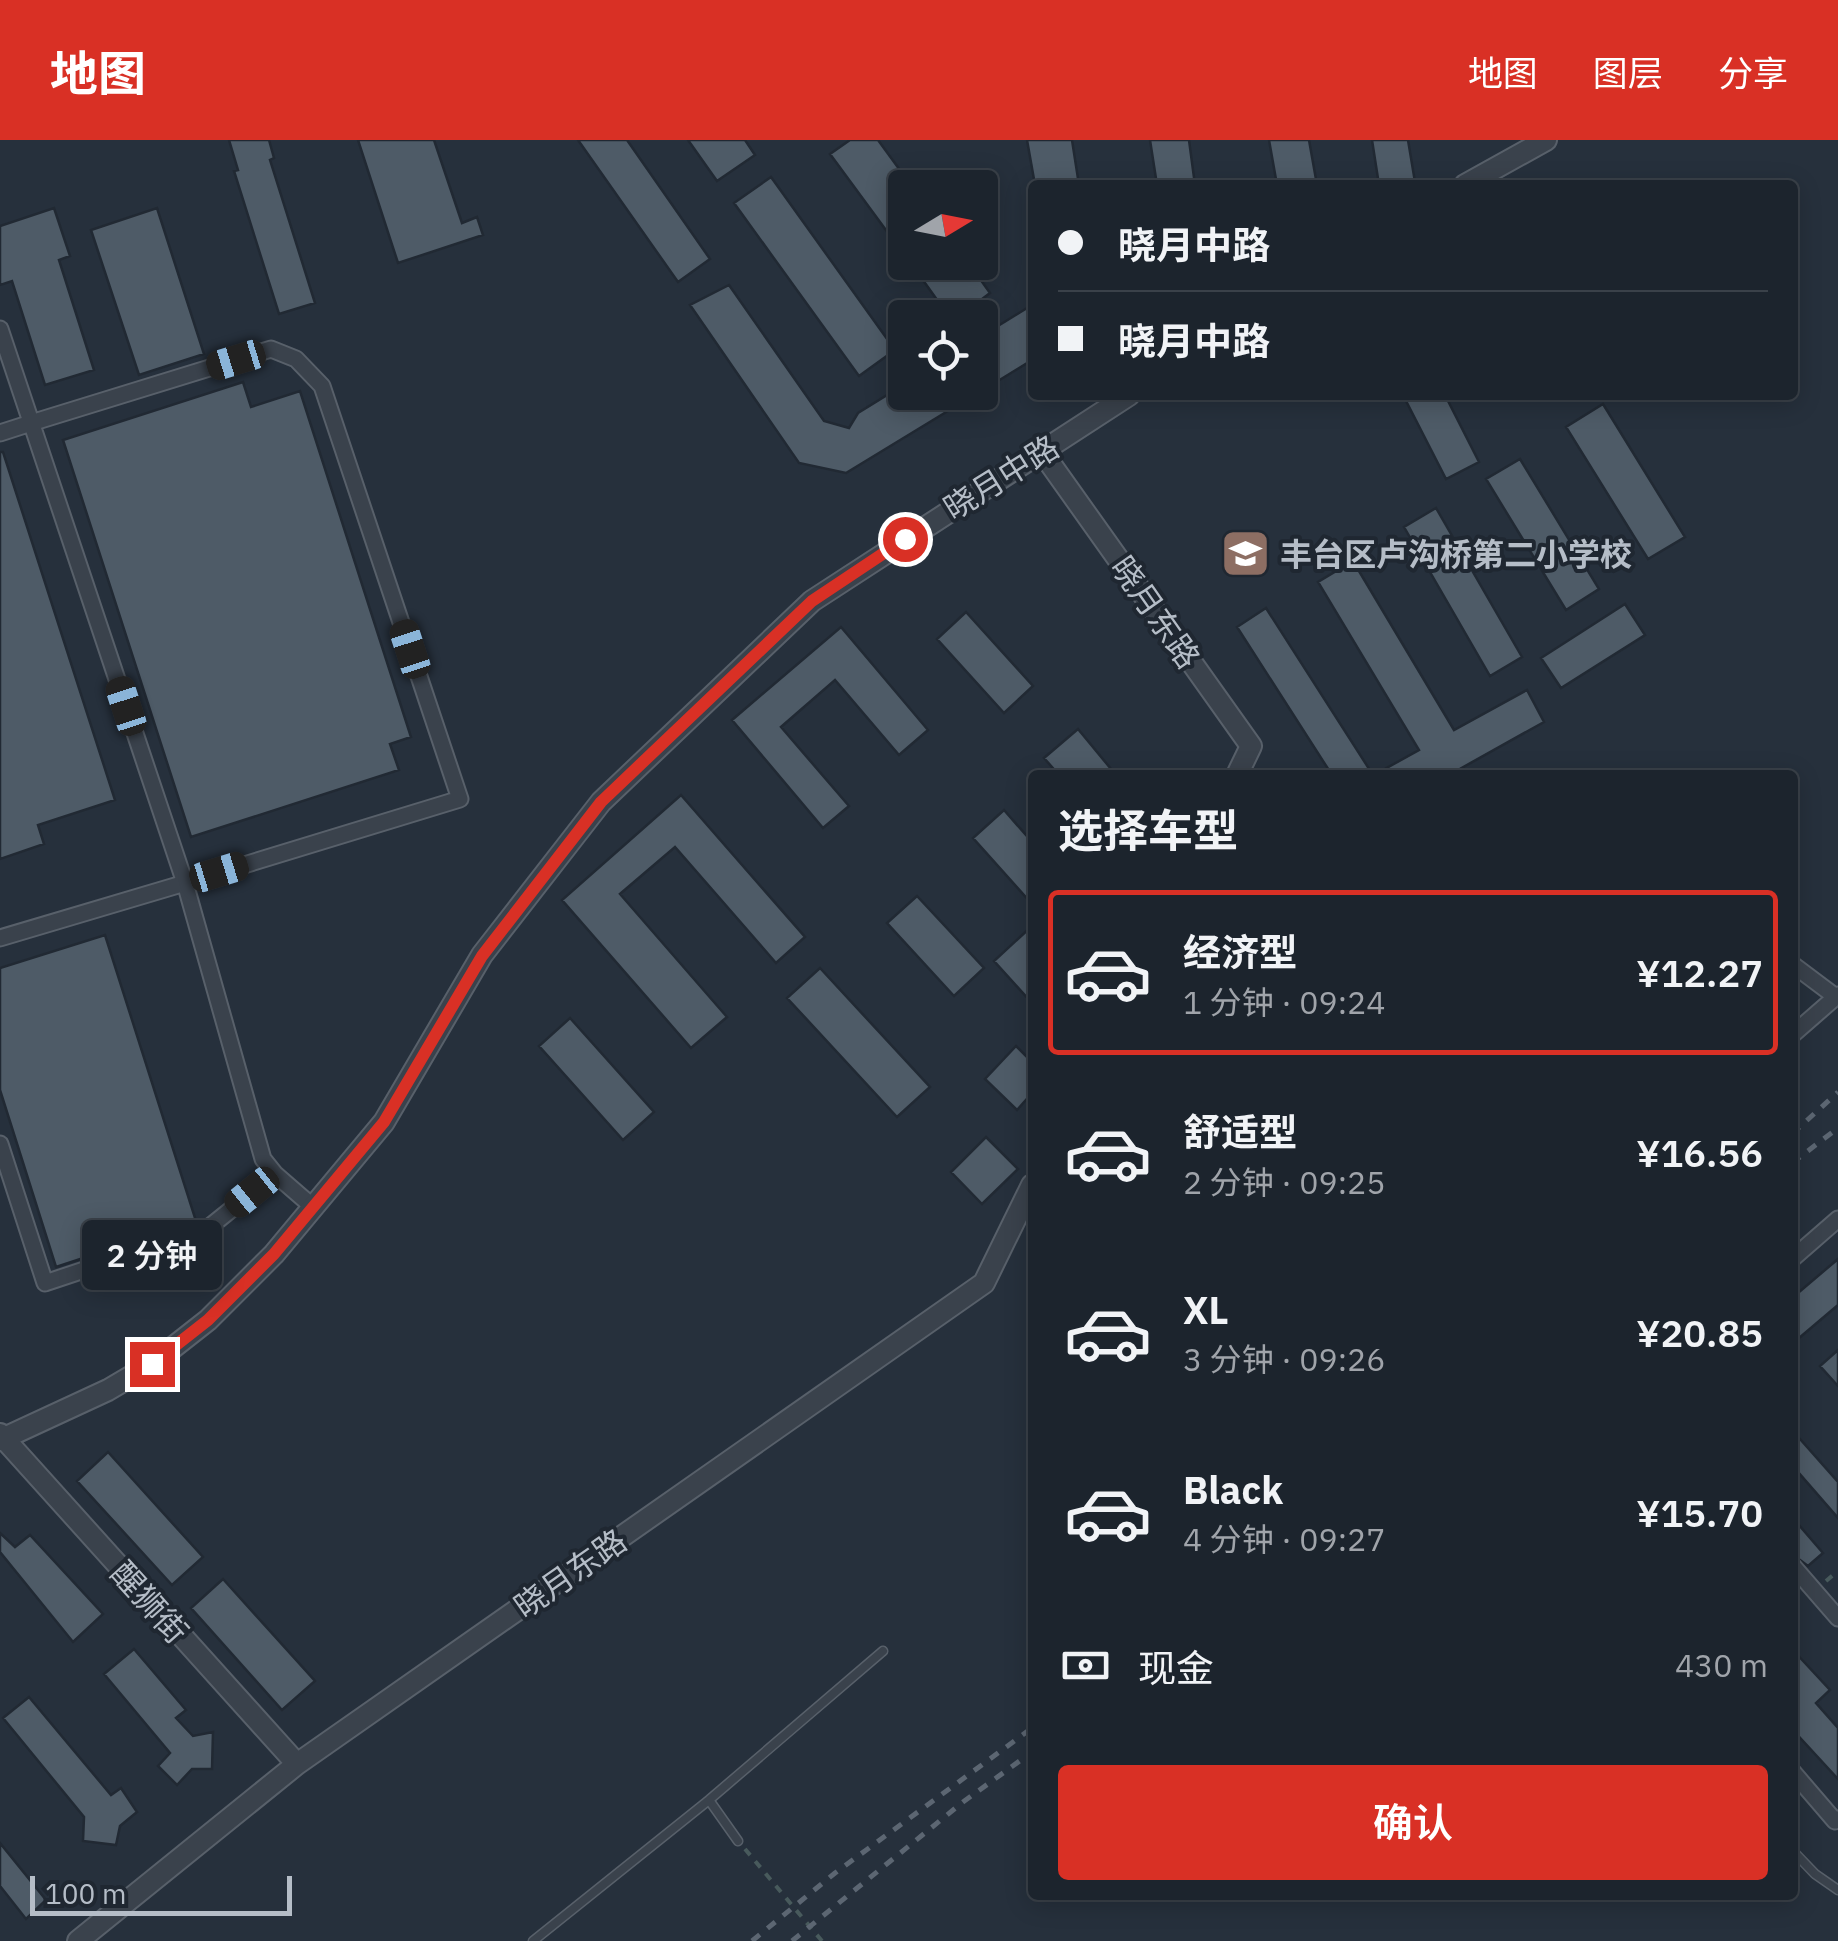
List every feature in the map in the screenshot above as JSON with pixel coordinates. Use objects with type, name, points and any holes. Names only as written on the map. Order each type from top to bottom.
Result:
[{"type":"street","points":[[1473,180],[1546,140]]},
{"type":"street","points":[[0,328],[185,882],[263,1159],[274,1174],[313,1207]]},
{"type":"street","points":[[0,432],[271,349],[296,359],[322,386],[460,799],[0,938]]},
{"type":"street","name":"晓月中路","points":[[1,1436],[108,1390],[152,1364],[208,1320],[274,1254],[384,1122],[482,956],[601,802],[812,601],[1121,400]]},
{"type":"street","name":"晓月东路","points":[[1042,452],[1251,746],[1239,770]]},
{"type":"street","points":[[1798,968],[1837,996],[1798,1030]]},
{"type":"street","points":[[0,1144],[45,1283],[206,1230],[274,1174]]},
{"type":"street","name":"晓月东路","points":[[78,1941],[297,1764],[984,1283],[1028,1193]]},
{"type":"street","points":[[1798,1255],[1838,1219]]},
{"type":"street","name":"醒狮街","points":[[1,1436],[297,1764]]},
{"type":"street","points":[[1798,1572],[1838,1618]]},
{"type":"street","points":[[1798,1779],[1838,1819]]},
{"type":"lane","points":[[533,1941],[709,1800],[883,1651]]},
{"type":"lane","points":[[709,1800],[738,1841]]},
{"type":"lane","points":[[1798,1856],[1838,1890]]},
{"type":"path","points":[[738,1841],[822,1941]]},
{"type":"building","points":[[229,140],[269,140],[274,158],[270,160],[315,303],[279,314],[234,171],[238,170]]},
{"type":"building","points":[[358,140],[434,140],[462,223],[477,217],[483,235],[398,263]]},
{"type":"building","points":[[578,140],[627,140],[710,259],[678,282]]},
{"type":"building","points":[[688,140],[745,140],[755,155],[717,181]]},
{"type":"building","points":[[850,140],[878,140],[900,170],[888,170],[888,233],[830,154]]},
{"type":"building","points":[[1027,140],[1072,140],[1078,180],[1034,180]]},
{"type":"building","points":[[1150,140],[1189,140],[1194,180],[1156,180]]},
{"type":"building","points":[[1269,140],[1309,140],[1316,180],[1276,180]]},
{"type":"building","points":[[1372,140],[1408,140],[1415,180],[1378,180]]},
{"type":"building","points":[[771,177],[888,340],[888,355],[859,376],[734,203]]},
{"type":"building","points":[[54,208],[70,256],[59,260],[94,370],[45,385],[12,281],[0,285],[0,226]]},
{"type":"building","points":[[157,208],[204,354],[139,375],[91,230]]},
{"type":"building","points":[[923,280],[981,280],[990,293],[981,300],[937,300]]},
{"type":"building","points":[[729,285],[824,421],[849,428],[858,413],[888,394],[888,410],[949,410],[846,473],[799,463],[690,305]]},
{"type":"building","points":[[1028,307],[1028,362],[998,381],[998,326]]},
{"type":"building","points":[[243,382],[251,407],[300,391],[411,737],[390,744],[399,770],[191,837],[63,440]]},
{"type":"building","points":[[1406,400],[1448,400],[1479,462],[1446,479]]},
{"type":"building","points":[[1603,404],[1685,537],[1648,559],[1566,427]]},
{"type":"building","points":[[0,452],[115,800],[38,825],[44,844],[0,859]]},
{"type":"building","points":[[1520,459],[1599,589],[1566,610],[1486,479]]},
{"type":"building","points":[[1436,508],[1522,657],[1490,676],[1404,527]]},
{"type":"building","points":[[1353,561],[1454,730],[1527,690],[1544,722],[1458,770],[1383,770],[1419,750],[1318,582]]},
{"type":"building","points":[[1625,604],[1645,635],[1561,688],[1541,658]]},
{"type":"building","points":[[1266,608],[1370,770],[1329,770],[1237,627]]},
{"type":"building","points":[[966,612],[1033,686],[1004,713],[937,639]]},
{"type":"building","points":[[841,627],[928,730],[899,755],[835,680],[781,727],[849,806],[823,828],[732,720]]},
{"type":"building","points":[[1078,729],[1112,770],[1055,770],[1044,758]]},
{"type":"building","points":[[681,795],[805,937],[776,963],[675,847],[620,894],[727,1017],[691,1048],[562,900]]},
{"type":"building","points":[[1004,810],[1028,837],[1028,900],[973,838]]},
{"type":"building","points":[[917,896],[984,968],[954,996],[887,923]]},
{"type":"building","points":[[1028,930],[1028,999],[994,961]]},
{"type":"building","points":[[105,935],[196,1221],[56,1267],[0,1090],[0,968]]},
{"type":"building","points":[[820,968],[930,1087],[897,1117],[787,998]]},
{"type":"building","points":[[570,1018],[654,1112],[623,1140],[539,1046]]},
{"type":"building","points":[[1016,1046],[1028,1058],[1028,1098],[1017,1110],[985,1079]]},
{"type":"building","points":[[986,1137],[1018,1169],[982,1204],[951,1172]]},
{"type":"building","points":[[1838,1259],[1838,1305],[1798,1339],[1798,1293]]},
{"type":"building","points":[[1838,1350],[1838,1386],[1820,1366]]},
{"type":"building","points":[[1798,1437],[1838,1482],[1838,1518],[1798,1472]]},
{"type":"building","points":[[108,1452],[203,1557],[172,1585],[77,1481]]},
{"type":"building","points":[[1798,1524],[1823,1553],[1808,1566],[1798,1558]]},
{"type":"building","points":[[0,1533],[15,1547],[30,1535],[103,1614],[73,1642],[0,1552]]},
{"type":"building","points":[[223,1579],[315,1681],[282,1710],[191,1608]]},
{"type":"building","points":[[134,1649],[186,1710],[176,1718],[193,1736],[213,1732],[212,1769],[192,1769],[177,1785],[158,1766],[170,1753],[104,1674]]},
{"type":"building","points":[[1798,1655],[1830,1690],[1816,1703],[1838,1728],[1838,1779],[1798,1736]]},
{"type":"building","points":[[29,1697],[111,1795],[121,1788],[137,1812],[120,1826],[116,1845],[83,1841],[84,1817],[3,1718]]},
{"type":"building","points":[[0,1843],[46,1900],[26,1919],[0,1886]]},
{"type":"railway","points":[[1798,1129],[1838,1092]]},
{"type":"railway","points":[[1798,1158],[1838,1128]]},
{"type":"railway","points":[[752,1941],[835,1873],[1028,1731]]},
{"type":"railway","points":[[792,1941],[963,1802],[1028,1755]]},
{"type":"place","name":"丰台区卢沟桥第二小学校","points":[[1245,554]]},
{"type":"route","points":[[152,1364],[208,1320],[274,1254],[384,1122],[482,956],[601,802],[812,601],[905,539]]}]
